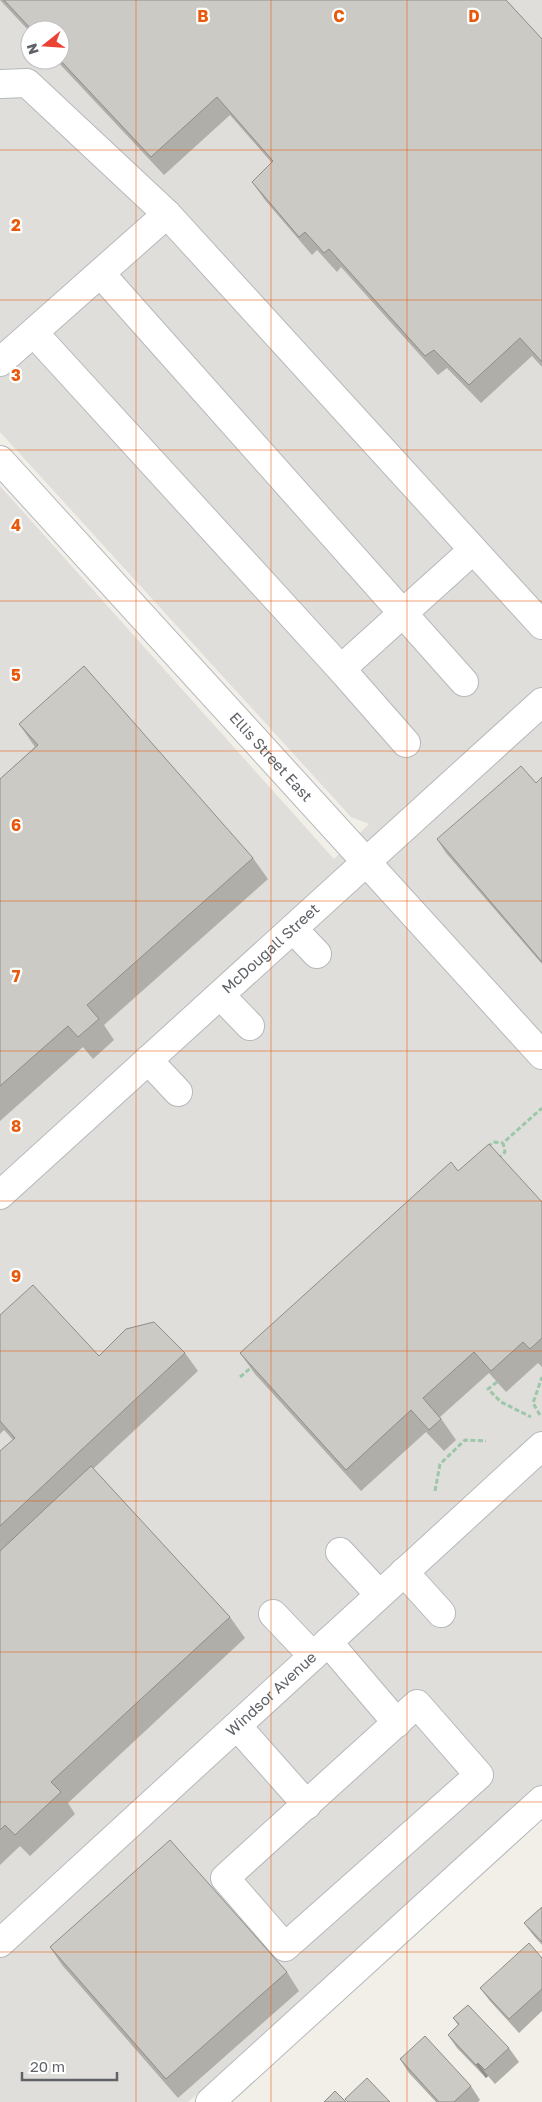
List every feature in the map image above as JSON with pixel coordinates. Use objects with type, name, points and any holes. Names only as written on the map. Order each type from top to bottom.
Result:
[{"type":"street","points":[[0,84],[27,83],[167,214],[473,550],[539,616]]},
{"type":"street","points":[[0,362],[167,214]]},
{"type":"street","points":[[101,274],[464,682]]},
{"type":"street","points":[[34,333],[341,669],[406,743]]},
{"type":"street","name":"Ellis Street East","points":[[0,460],[542,1055]]},
{"type":"street","points":[[341,669],[473,550]]},
{"type":"street","name":"McDougall Street","points":[[0,1195],[542,702]]},
{"type":"street","points":[[293,928],[317,954]]},
{"type":"street","points":[[220,995],[250,1026]]},
{"type":"street","points":[[148,1060],[178,1092]]},
{"type":"street","name":"Windsor Avenue","points":[[0,1943],[536,1451]]},
{"type":"street","points":[[340,1552],[379,1594]]},
{"type":"street","points":[[404,1572],[441,1612]]},
{"type":"street","points":[[274,1614],[320,1649],[398,1723]]},
{"type":"street","points":[[417,1704],[479,1775],[286,1947],[225,1878],[307,1805],[417,1704]]},
{"type":"street","points":[[237,1726],[307,1805]]},
{"type":"street","points":[[210,2102],[542,1800]]},
{"type":"path","points":[[486,1149],[493,1142],[503,1143],[542,1108]]},
{"type":"path","points":[[493,1164],[505,1152],[503,1143]]},
{"type":"path","points":[[240,1377],[255,1364]]},
{"type":"path","points":[[540,1416],[533,1402],[542,1377]]},
{"type":"path","points":[[497,1382],[488,1389],[501,1402],[536,1451]]},
{"type":"path","points":[[435,1491],[440,1464],[465,1440],[486,1441]]},
{"type":"shaded area","points":[[0,0],[542,0],[542,1787],[188,2102],[0,2102],[0,486],[334,859],[369,824],[351,817],[0,432]]},
{"type":"building","points":[[4,0],[506,0],[542,39],[542,362],[520,338],[469,385],[434,350],[425,356],[329,249],[324,253],[305,232],[299,237],[252,182],[273,161],[217,97],[151,157],[69,70],[70,20],[23,20]]},
{"type":"building","points":[[84,666],[253,858],[87,1005],[99,1019],[78,1037],[68,1026],[0,1086],[0,779],[38,745],[19,724]]},
{"type":"building","points":[[521,766],[536,783],[542,777],[542,962],[437,839]]},
{"type":"building","points":[[489,1144],[542,1202],[542,1338],[530,1349],[523,1342],[491,1371],[474,1352],[423,1398],[441,1419],[429,1430],[411,1410],[346,1470],[240,1353],[451,1162],[458,1171]]},
{"type":"building","points":[[33,1285],[99,1356],[126,1329],[154,1322],[185,1353],[0,1526],[0,1451],[15,1438],[0,1421],[0,1315]]},
{"type":"building","points":[[91,1466],[230,1617],[51,1782],[61,1792],[15,1835],[5,1825],[0,1830],[0,1551]]},
{"type":"building","points":[[170,1840],[287,1972],[166,2079],[50,1947]]},
{"type":"building","points":[[542,1907],[542,1942],[524,1923]]},
{"type":"building","points":[[529,1943],[542,1958],[542,1989],[509,2019],[480,1988]]},
{"type":"building","points":[[468,2005],[509,2048],[485,2070],[478,2063],[476,2065],[448,2035],[459,2024],[453,2018]]},
{"type":"building","points":[[425,2036],[471,2086],[454,2102],[439,2102],[400,2059]]},
{"type":"building","points":[[367,2078],[390,2102],[348,2102],[345,2099]]},
{"type":"building","points":[[335,2091],[346,2102],[324,2102]]}]
